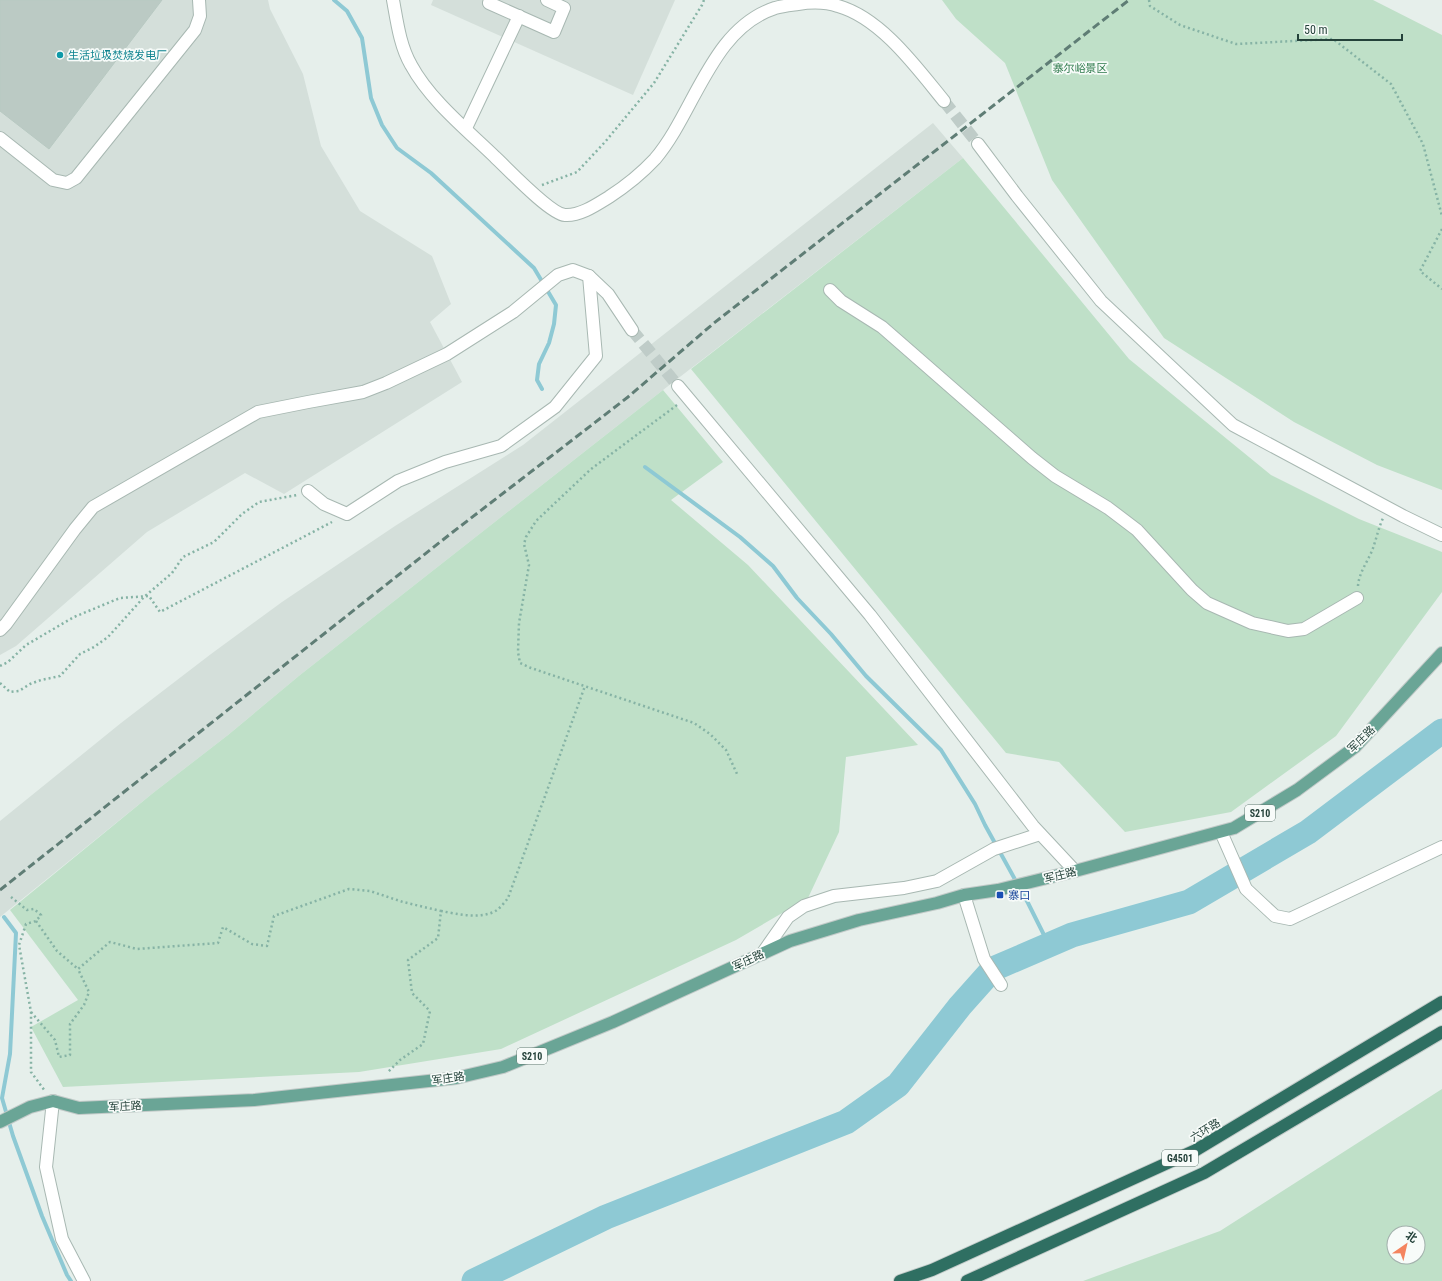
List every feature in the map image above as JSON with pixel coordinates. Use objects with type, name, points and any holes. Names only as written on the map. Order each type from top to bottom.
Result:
[{"type":"highway","name":"六环路","points":[[900,1281],[932,1270],[1196,1150],[1442,1002]]},
{"type":"highway","name":"G4501","points":[[967,1281],[1204,1173],[1442,1032]]},
{"type":"main road","name":"军庄路","points":[[0,1122],[30,1107],[53,1101],[79,1108],[254,1100],[456,1078],[503,1068],[613,1022],[790,941],[859,920],[937,903],[964,895],[1027,883],[1234,828],[1297,790],[1355,747],[1442,653]]},
{"type":"street","points":[[0,138],[53,180],[67,183],[76,178],[196,30],[200,16],[199,0]]},
{"type":"street","points":[[393,0],[400,37],[410,64],[423,85],[545,204],[563,215],[582,212],[606,199],[629,183],[656,158],[684,116],[710,67],[735,34],[746,24],[774,8],[806,3],[838,6],[869,21],[898,47],[944,101]]},
{"type":"street","points":[[490,0],[489,3],[554,32],[564,8],[547,0]]},
{"type":"street","points":[[466,128],[518,16]]},
{"type":"street","points":[[978,144],[1017,196],[1101,301],[1233,425],[1442,536]]},
{"type":"street","points":[[0,630],[93,507],[258,412],[363,392],[380,385],[447,354],[513,312],[558,275],[573,270],[590,276],[608,294],[632,330]]},
{"type":"street","points":[[308,491],[324,504],[347,514],[398,481],[445,462],[501,446],[555,407],[596,356],[590,276]]},
{"type":"street","points":[[830,290],[840,300],[882,327],[1032,458],[1055,476],[1108,508],[1137,530],[1192,590],[1207,603],[1252,623],[1288,631],[1304,629],[1357,598]]},
{"type":"street","points":[[678,386],[870,615],[1040,834],[1075,871]]},
{"type":"street","points":[[1221,832],[1246,890],[1275,916],[1290,919],[1442,847]]},
{"type":"street","points":[[762,954],[788,917],[804,906],[834,896],[904,888],[938,881],[994,849],[1040,834]]},
{"type":"street","points":[[964,895],[984,959],[1001,985]]},
{"type":"street","points":[[53,1101],[46,1167],[62,1240],[84,1281]]},
{"type":"path","points":[[529,189],[577,172],[605,142],[654,83],[704,0]]},
{"type":"path","points":[[1149,0],[1150,6],[1180,25],[1236,44],[1333,39],[1391,84],[1423,144],[1442,216]]},
{"type":"path","points":[[1442,229],[1420,271],[1442,289]]},
{"type":"path","points":[[687,397],[591,469],[536,521],[526,537],[524,544],[529,565],[520,623],[518,652],[520,663],[532,668],[694,723],[710,734],[726,750],[738,776]]},
{"type":"path","points":[[0,683],[10,692],[19,691],[30,684],[60,676],[80,654],[94,647],[108,637],[144,597],[172,573],[183,558],[214,542],[242,514],[259,502],[296,495],[308,491]]},
{"type":"path","points":[[1357,598],[1359,578],[1374,544],[1387,508]]},
{"type":"path","points":[[0,666],[8,662],[26,645],[74,617],[120,598],[149,596],[160,612],[347,514]]},
{"type":"path","points":[[78,969],[110,942],[137,949],[218,943],[223,927],[252,944],[267,946],[274,916],[349,889],[370,891],[403,902],[470,916],[497,910],[508,898],[585,686]]},
{"type":"path","points":[[11,897],[27,910],[34,909],[41,915],[36,921],[26,924],[19,945],[31,1012],[30,1072],[53,1101]]},
{"type":"path","points":[[387,1086],[387,1073],[400,1060],[423,1044],[430,1011],[412,993],[408,960],[438,938],[441,911]]},
{"type":"path","points":[[31,1012],[55,1040],[59,1057],[70,1055],[70,1024],[84,1005],[89,992],[78,969],[57,951],[36,921]]},
{"type":"shaded area","points":[[0,0],[268,0],[270,9],[303,74],[321,146],[360,211],[432,256],[451,304],[430,322],[462,382],[284,494],[245,473],[147,532],[16,646],[0,655]]},
{"type":"shaded area","points":[[433,0],[675,0],[633,95],[431,5]]},
{"type":"shaded area","points":[[933,123],[963,158],[663,390],[300,675],[228,735],[153,793],[0,917],[0,821],[121,723],[282,602],[395,526],[523,445]]},
{"type":"green space","name":"寨尔峪景区","points":[[942,0],[1373,0],[1442,35],[1442,490],[1377,465],[1294,422],[1164,338],[1052,180],[1005,63],[956,19]]},
{"type":"green space","points":[[963,158],[1129,359],[1271,475],[1359,519],[1442,552],[1442,592],[1336,736],[1231,812],[1125,832],[1059,762],[1006,753],[691,369]]},
{"type":"green space","points":[[663,390],[723,462],[671,500],[748,565],[918,745],[846,757],[839,832],[808,898],[736,940],[501,1049],[359,1072],[63,1087],[31,1027],[78,1000],[10,910],[153,793],[228,735],[300,675]]},
{"type":"green space","points":[[1442,1089],[1442,1281],[1083,1281],[1220,1231]]},
{"type":"building","name":"生活垃圾焚烧发电厂","points":[[0,0],[162,0],[49,149],[0,111]]},
{"type":"waterway","points":[[334,0],[347,11],[362,38],[371,98],[382,125],[397,148],[431,173],[534,268],[556,305],[554,324],[549,343],[539,364],[537,380],[542,389]]},
{"type":"waterway","points":[[645,467],[740,537],[773,566],[797,598],[831,634],[866,676],[941,750],[975,804],[1049,945]]},
{"type":"waterway","points":[[474,1281],[606,1217],[846,1122],[898,1085],[960,1006],[993,969],[1072,935],[1189,902],[1308,832],[1442,731]]},
{"type":"waterway","points":[[4,917],[16,933],[10,1054],[2,1098],[13,1136],[42,1216],[67,1275],[71,1281]]},
{"type":"tunnel","points":[[944,101],[978,144]]},
{"type":"tunnel","points":[[632,330],[678,386]]},
{"type":"railway","points":[[0,890],[449,535],[628,397],[714,323],[1129,0]]},
{"type":"place","name":"生活垃圾焚烧发电厂","points":[[60,55]]},
{"type":"place","name":"寨口","points":[[1000,895]]}]
